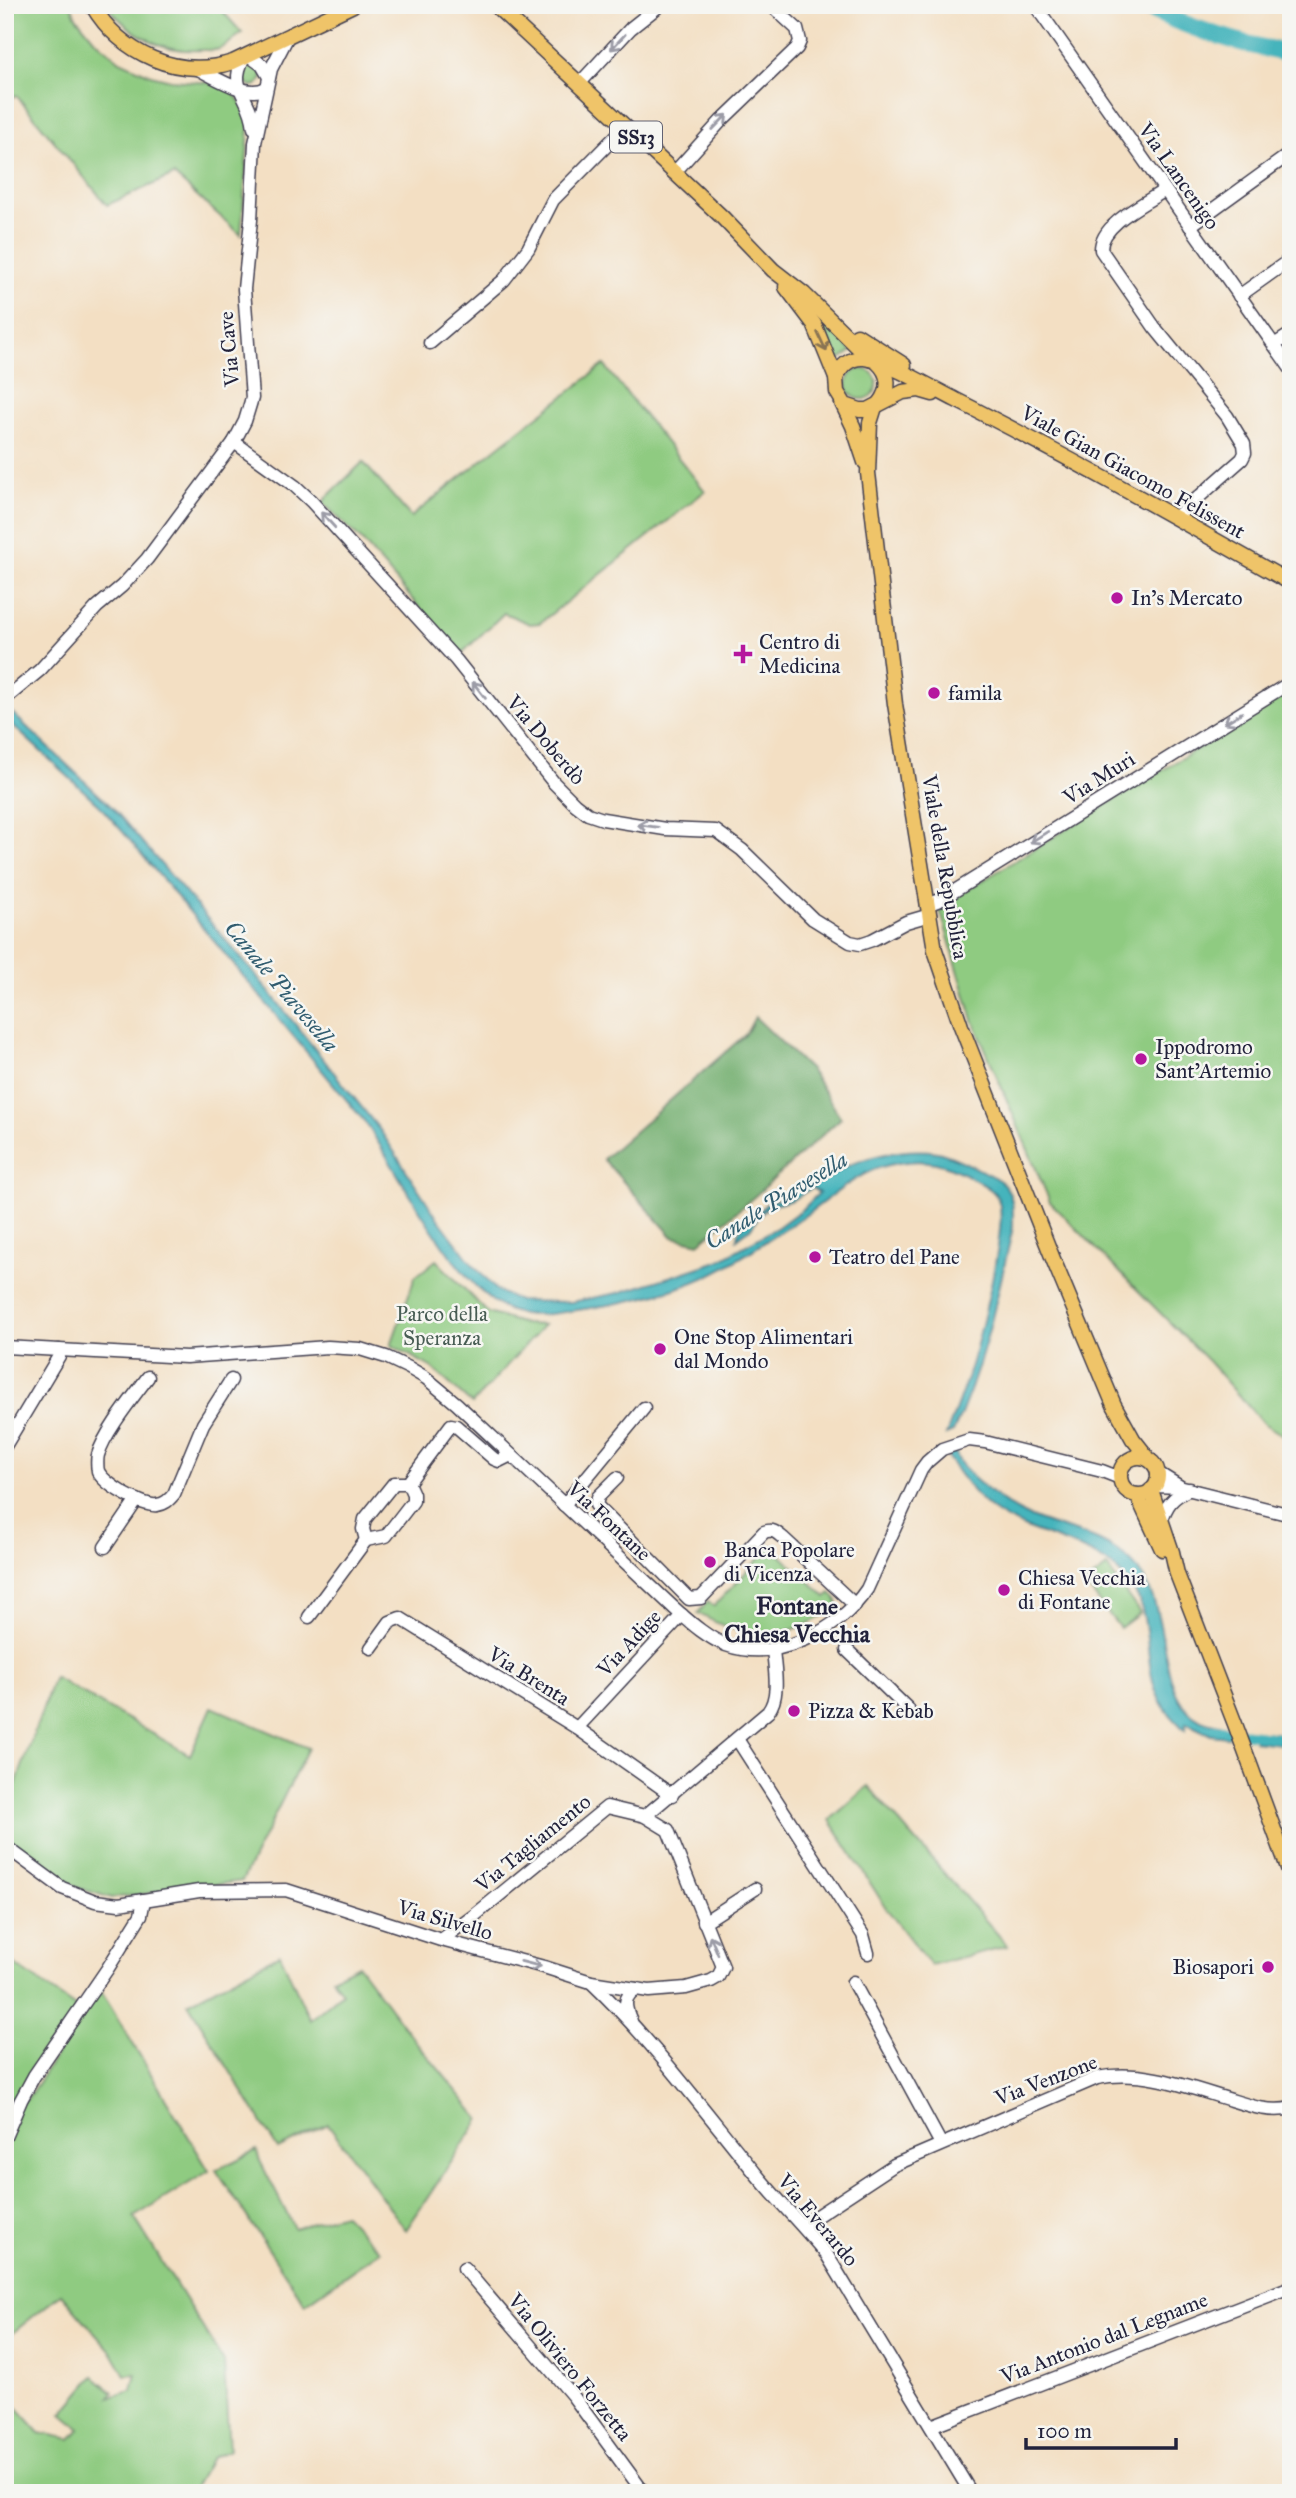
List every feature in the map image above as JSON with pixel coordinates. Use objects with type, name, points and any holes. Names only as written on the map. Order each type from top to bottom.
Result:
[{"type":"main road","points":[[92,5],[107,27],[141,54],[166,64],[196,68],[222,66],[353,5]]},
{"type":"main road","name":"Viale Gian Giacomo Felissent","points":[[496,6],[773,270],[804,294],[873,361],[993,418],[1291,583]]},
{"type":"main road","name":"Viale Gian Giacomo Felissent","points":[[773,270],[814,324],[869,474]]},
{"type":"main road","points":[[804,294],[871,346],[993,418]]},
{"type":"main road","points":[[836,378],[843,365],[856,358],[873,361],[883,368],[888,382],[887,390],[870,422],[869,474]]},
{"type":"main road","name":"Viale Gian Giacomo Felissent","points":[[877,405],[903,392],[919,390],[993,418]]},
{"type":"main road","points":[[840,399],[845,405],[860,410],[877,405]]},
{"type":"main road","name":"Viale della Repubblica","points":[[869,474],[895,704],[935,950],[961,1026],[1114,1405],[1132,1439],[1156,1467],[1150,1486],[1162,1550],[1177,1574]]},
{"type":"main road","name":"Viale della Repubblica","points":[[1114,1405],[1126,1490],[1150,1486]]},
{"type":"main road","points":[[1123,1469],[1138,1456],[1148,1458]]},
{"type":"main road","name":"Viale della Repubblica","points":[[1150,1486],[1177,1574],[1291,1876]]},
{"type":"street","points":[[579,83],[631,28],[660,5]]},
{"type":"street","points":[[674,173],[720,121],[797,48],[800,41],[797,29],[771,5]]},
{"type":"street","name":"Via Lancenigo","points":[[1035,5],[1291,369]]},
{"type":"street","name":"Via Cave","points":[[5,699],[40,670],[97,607],[122,586],[147,559],[246,422],[252,398],[244,289],[251,220],[254,143],[274,60],[288,36]]},
{"type":"street","points":[[196,68],[239,88],[255,93],[267,83],[262,65],[246,56],[237,72],[239,88],[251,108],[254,143]]},
{"type":"street","points":[[430,342],[504,280],[528,249],[553,200],[625,127]]},
{"type":"street","points":[[1190,226],[1291,153]]},
{"type":"street","points":[[1165,190],[1110,227],[1102,237],[1101,250],[1154,328],[1227,416],[1244,444],[1245,453],[1242,459],[1175,518]]},
{"type":"street","points":[[1239,296],[1291,259]]},
{"type":"street","points":[[1274,345],[1291,334]]},
{"type":"street","name":"Via Doberdò","points":[[234,442],[295,486],[311,501],[456,660],[544,770],[575,804],[588,814],[665,829],[716,831],[743,850],[813,919],[850,942],[860,944],[872,940],[928,910]]},
{"type":"street","name":"Via Muri","points":[[928,910],[1291,682]]},
{"type":"street","name":"Via Fontane","points":[[5,1347],[186,1357],[328,1347],[360,1349],[386,1357],[426,1378],[457,1404],[682,1615],[706,1635],[728,1646],[756,1649],[797,1644],[825,1628],[855,1605],[867,1589],[921,1471],[942,1449],[969,1440],[1102,1471],[1123,1469]]},
{"type":"street","points":[[5,1446],[59,1356],[59,1350]]},
{"type":"street","points":[[148,1377],[104,1440],[98,1456],[98,1471],[109,1482],[147,1505],[168,1502],[174,1494],[203,1424],[231,1380]]},
{"type":"street","points":[[366,1540],[363,1529],[365,1520],[391,1485],[408,1483],[451,1425],[457,1404]]},
{"type":"street","points":[[564,1505],[644,1408]]},
{"type":"street","points":[[451,1425],[456,1426],[494,1459],[499,1461],[511,1455]]},
{"type":"street","points":[[617,1478],[598,1497],[596,1505],[689,1599],[701,1598],[764,1532],[774,1530],[855,1605]]},
{"type":"street","points":[[309,1617],[366,1540],[386,1536],[413,1501],[408,1483]]},
{"type":"street","points":[[1150,1486],[1185,1488],[1291,1515]]},
{"type":"street","points":[[1161,1523],[1165,1509],[1174,1496],[1185,1488]]},
{"type":"street","points":[[105,1547],[137,1500]]},
{"type":"street","points":[[650,1586],[663,1573]]},
{"type":"street","name":"Via Adige","points":[[577,1728],[682,1615]]},
{"type":"street","name":"Via Brenta","points":[[371,1648],[390,1622],[400,1618],[577,1728],[672,1795]]},
{"type":"street","points":[[668,1830],[651,1819],[672,1795],[773,1706],[776,1693],[773,1648]]},
{"type":"street","points":[[848,1650],[908,1709]]},
{"type":"street","points":[[737,1739],[863,1935],[868,1953]]},
{"type":"street","points":[[668,1830],[666,1807],[672,1795]]},
{"type":"street","name":"Via Tagliamento","points":[[441,1940],[607,1807],[651,1819]]},
{"type":"street","name":"Via Silvello","points":[[5,1846],[62,1888],[77,1895],[119,1904],[199,1891],[286,1890],[441,1940],[591,1982],[649,1991],[686,1988],[711,1981],[718,1977],[723,1967],[668,1830]]},
{"type":"street","points":[[704,1922],[755,1889]]},
{"type":"street","points":[[5,2137],[34,2076],[108,1968],[141,1915],[144,1900]]},
{"type":"street","name":"Via Tagliamento","points":[[467,1947],[463,1932],[475,1915]]},
{"type":"street","name":"Via Everardo","points":[[591,1982],[633,2024],[771,2193],[803,2225],[827,2255],[971,2493]]},
{"type":"street","points":[[853,1983],[941,2144]]},
{"type":"street","points":[[633,2024],[625,2002],[626,1997],[636,1989]]},
{"type":"street","name":"Via Venzone","points":[[803,2225],[894,2165],[1074,2087],[1110,2076],[1151,2077],[1254,2106],[1277,2110],[1291,2108]]},
{"type":"street","name":"Via Oliviero Forzetta","points":[[464,2269],[573,2396],[644,2493]]},
{"type":"street","name":"Via Antonio dal Legname","points":[[931,2426],[1291,2287]]},
{"type":"green space","points":[[5,5],[71,5],[76,17],[94,39],[120,61],[151,75],[171,80],[210,83],[233,92],[250,116],[241,235],[174,175],[107,205],[16,95],[9,100],[5,95]]},
{"type":"green space","points":[[106,5],[217,5],[242,33],[217,50],[174,48],[161,45],[137,33]]},
{"type":"green space","points":[[252,66],[259,69],[262,76],[259,83],[252,86],[245,83],[242,76],[245,69]]},
{"type":"green space","points":[[818,317],[852,351],[837,361]]},
{"type":"green space","points":[[604,365],[705,491],[540,623],[530,624],[504,613],[460,655],[364,543],[323,503],[363,462],[411,517]]},
{"type":"green space","points":[[862,369],[873,373],[877,384],[873,395],[862,399],[851,395],[847,384],[851,373]]},
{"type":"green space","name":"Ippodromo Sant'Artemio","points":[[1291,691],[1291,1440],[1263,1423],[1209,1362],[1050,1202],[973,1020],[940,910],[943,905]]},
{"type":"green space","points":[[755,1017],[811,1071],[841,1118],[699,1243],[673,1237],[603,1159],[746,1034]]},
{"type":"green space","name":"Parco della Speranza","points":[[436,1260],[488,1313],[524,1324],[544,1325],[472,1404],[431,1367],[391,1345],[415,1277]]},
{"type":"green space","points":[[771,1546],[826,1597],[831,1593],[838,1605],[804,1626],[769,1633],[734,1629],[698,1613],[708,1601],[714,1606]]},
{"type":"green space","points":[[1107,1567],[1140,1613],[1120,1628],[1085,1584]]},
{"type":"green space","points":[[54,1677],[190,1755],[212,1707],[308,1748],[242,1881],[112,1898],[78,1888],[59,1877],[5,1836],[5,1799],[16,1784]]},
{"type":"green space","points":[[868,1786],[1008,1946],[930,1965],[886,1908],[830,1820]]},
{"type":"green space","points":[[280,1954],[310,2020],[342,1993],[332,1978],[358,1965],[411,2036],[480,2119],[406,2230],[328,2124],[278,2149],[188,2003]]},
{"type":"green space","points":[[5,1958],[78,2009],[39,2061],[12,2107],[27,2099],[100,1989],[209,2171],[134,2217],[224,2362],[229,2450],[211,2458],[191,2493],[5,2493],[5,2394],[40,2433],[71,2439],[80,2429],[62,2414],[94,2376],[113,2392],[110,2397],[132,2391],[136,2374],[125,2375],[112,2352],[61,2294],[5,2339],[5,2145],[17,2116],[5,2111]]},
{"type":"green space","points":[[257,2150],[294,2228],[344,2214],[380,2251],[305,2304],[216,2170]]},
{"type":"water","points":[[9,710],[113,808],[259,979],[380,1130],[436,1216],[473,1265],[497,1291],[519,1301],[571,1302],[618,1293],[718,1261],[778,1227],[819,1193],[812,1188],[792,1200],[770,1206],[750,1229],[737,1239],[738,1232],[766,1204],[820,1178],[829,1178],[852,1164],[880,1155],[910,1151],[937,1152],[960,1160],[1000,1181],[1010,1194],[1013,1227],[981,1357],[953,1432],[946,1435],[971,1366],[996,1260],[1000,1213],[998,1199],[990,1189],[957,1170],[936,1163],[914,1161],[889,1165],[854,1180],[750,1252],[694,1282],[644,1298],[591,1308],[542,1315],[513,1312],[493,1301],[451,1257],[365,1122],[123,832],[98,804],[11,724],[5,716]]},
{"type":"water","points":[[955,1451],[970,1474],[1020,1512],[1091,1537],[1118,1551],[1131,1562],[1145,1580],[1154,1601],[1174,1689],[1184,1706],[1201,1720],[1224,1726],[1228,1737],[1211,1735],[1186,1723],[1185,1730],[1163,1706],[1151,1673],[1146,1627],[1138,1597],[1117,1570],[1086,1551],[1016,1524],[992,1510],[970,1488],[947,1456]]},
{"type":"water","points":[[1252,1731],[1291,1735],[1291,1745],[1255,1741]]},
{"type":"waterway","points":[[1141,5],[1214,34],[1291,54]]},
{"type":"waterway","name":"Canale Piavesella","points":[[1214,1729],[1291,1740]]},
{"type":"place","name":"In's Mercato","points":[[1117,598]]},
{"type":"place","name":"Centro di Medicina","points":[[743,654]]},
{"type":"place","name":"famila","points":[[934,693]]},
{"type":"place","name":"Ippodromo Sant'Artemio","points":[[1141,1059]]},
{"type":"place","name":"Teatro del Pane","points":[[815,1257]]},
{"type":"place","name":"One Stop Alimentari dal Mondo","points":[[660,1349]]},
{"type":"place","name":"Banca Popolare di Vicenza","points":[[710,1562]]},
{"type":"place","name":"Chiesa Vecchia di Fontane","points":[[1004,1590]]},
{"type":"place","name":"Pizza & Kebab","points":[[794,1711]]},
{"type":"place","name":"Biosapori","points":[[1268,1967]]},
{"type":"district","name":"Fontane Chiesa Vecchia","points":[[797,1620]]}]
